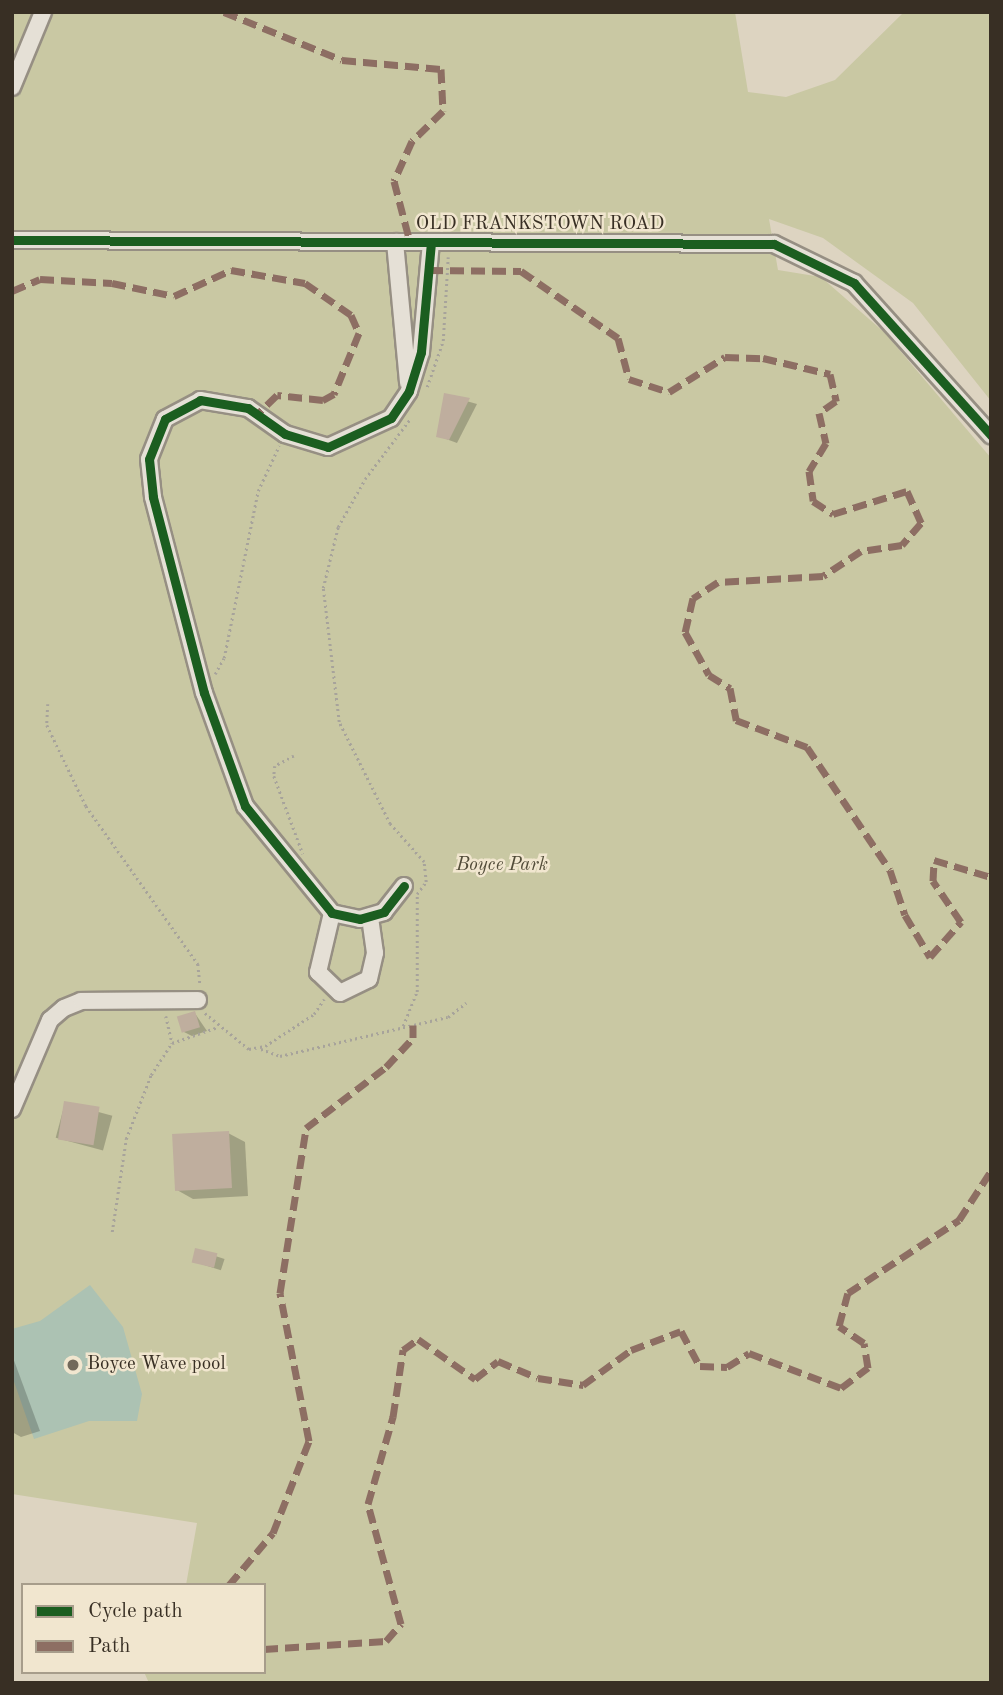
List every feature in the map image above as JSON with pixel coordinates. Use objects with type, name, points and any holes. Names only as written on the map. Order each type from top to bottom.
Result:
[{"type":"street","points":[[12,87],[43,12]]},
{"type":"street","name":"OLD FRANKSTOWN ROAD","points":[[12,240],[774,244],[854,282],[991,435]]},
{"type":"street","points":[[395,242],[416,393]]},
{"type":"street","points":[[404,886],[384,912],[370,916],[332,913],[245,806],[204,693],[153,498],[149,459],[165,419],[200,400],[248,408],[285,434],[328,447],[361,436],[391,418],[416,393],[426,324],[431,242]]},
{"type":"street","points":[[332,913],[318,956],[318,972],[332,988],[356,989],[369,979],[375,953],[370,916]]},
{"type":"street","points":[[12,1109],[50,1020],[64,1008],[81,1001],[198,1000]]},
{"type":"path","points":[[416,393],[443,341],[452,242]]},
{"type":"path","points":[[403,1026],[417,992],[417,894],[426,883],[424,862],[390,824],[339,722],[323,588],[338,527],[417,407]]},
{"type":"path","points":[[204,693],[224,658],[258,491],[285,434]]},
{"type":"path","points":[[48,704],[47,725],[86,806],[198,964],[198,1000],[218,1027],[249,1049],[258,1047],[314,1014],[332,988]]},
{"type":"path","points":[[294,756],[275,766],[274,776],[285,819],[303,849],[295,870]]},
{"type":"path","points":[[162,1001],[172,1044]]},
{"type":"path","points":[[258,1047],[280,1056],[447,1017],[466,1003]]},
{"type":"path","points":[[112,1232],[126,1139],[151,1075],[172,1044],[218,1027]]},
{"type":"green space","name":"Boyce Park","points":[[12,12],[735,12],[748,92],[786,97],[835,80],[904,12],[991,12],[991,401],[913,303],[823,238],[769,219],[778,270],[821,277],[885,333],[991,458],[991,1683],[149,1683],[145,1674],[266,1674],[266,1583],[186,1583],[197,1523],[12,1494]]},
{"type":"shaded area","name":"Boyce Wave pool","points":[[90,1285],[123,1327],[142,1394],[137,1421],[89,1421],[34,1439],[12,1376],[12,1329],[40,1321]]},
{"type":"building","points":[[444,393],[470,398],[449,440],[436,437]]},
{"type":"building","points":[[195,1011],[200,1027],[182,1033],[177,1017]]},
{"type":"building","points":[[64,1101],[100,1107],[93,1145],[58,1140]]},
{"type":"building","points":[[229,1131],[232,1188],[175,1191],[172,1134]]},
{"type":"building","points":[[195,1248],[217,1253],[214,1268],[192,1263]]},
{"type":"marked path","points":[[224,12],[342,60],[441,69],[443,111],[412,141],[394,181],[410,242]]},
{"type":"marked path","points":[[12,291],[40,279],[112,283],[174,296],[231,270],[305,283],[351,315],[359,333],[334,394],[323,400],[277,395],[257,414]]},
{"type":"marked path","points":[[429,270],[521,271],[618,338],[629,379],[669,392],[725,357],[763,358],[830,374],[836,401],[819,413],[826,443],[809,471],[813,501],[833,514],[907,491],[921,523],[902,545],[861,551],[823,576],[718,582],[693,598],[685,632],[709,675],[730,688],[736,720],[807,747],[890,870],[905,915],[930,957],[961,922],[933,881],[934,860],[991,877]]},
{"type":"marked path","points":[[231,1583],[273,1533],[309,1441],[280,1293],[306,1128],[386,1067],[413,1038],[413,1025]]},
{"type":"marked path","points":[[266,1649],[386,1641],[401,1624],[368,1504],[393,1417],[403,1350],[418,1339],[475,1379],[498,1361],[538,1378],[583,1385],[631,1350],[681,1331],[700,1366],[727,1367],[749,1353],[841,1388],[868,1368],[864,1343],[839,1326],[848,1293],[959,1220],[991,1171]]},
{"type":"cycle path","points":[[12,240],[774,244],[854,283],[991,435]]},
{"type":"cycle path","points":[[404,886],[384,912],[360,919],[332,913],[245,806],[204,693],[153,497],[149,459],[165,419],[200,400],[248,408],[285,434],[328,447],[391,418],[409,391],[421,352],[431,242]]},
{"type":"place","name":"Boyce Wave pool","points":[[73,1365]]}]
